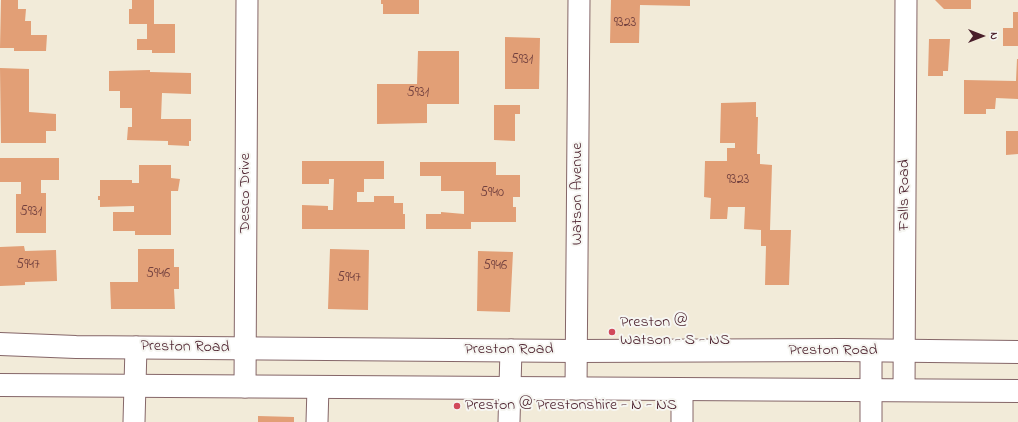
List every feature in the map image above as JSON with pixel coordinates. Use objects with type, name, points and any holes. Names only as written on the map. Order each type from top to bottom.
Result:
[{"type":"main road","name":"Preston Road","points":[[0,344],[136,347],[576,351],[1018,352]]},
{"type":"main road","points":[[0,385],[1018,391]]},
{"type":"street","name":"Desco Drive","points":[[245,387],[247,0]]},
{"type":"street","name":"Watson Avenue","points":[[576,389],[579,0]]},
{"type":"street","name":"Falls Road","points":[[904,390],[906,0]]},
{"type":"street","points":[[134,422],[136,347]]},
{"type":"street","points":[[510,422],[511,350]]},
{"type":"street","points":[[871,351],[871,422]]},
{"type":"street","points":[[318,387],[318,422]]},
{"type":"street","points":[[682,389],[682,422]]},
{"type":"building","points":[[1,0],[18,0],[18,9],[26,9],[25,21],[31,21],[31,35],[47,35],[46,51],[14,51],[14,48],[0,48]]},
{"type":"building","points":[[132,0],[154,0],[154,24],[175,24],[175,53],[152,53],[152,50],[137,50],[137,39],[147,39],[147,24],[129,24],[129,9],[132,9]]},
{"type":"building","points":[[381,0],[419,0],[419,14],[383,14],[383,4],[381,4]]},
{"type":"building","points":[[611,0],[690,0],[690,6],[640,5],[639,43],[610,43]]},
{"type":"building","points":[[935,0],[971,0],[971,9],[944,9]]},
{"type":"building","points":[[1013,12],[1018,12],[1018,46],[1003,46],[1003,28],[1013,28]]},
{"type":"building","points":[[505,37],[540,38],[539,89],[505,89]]},
{"type":"building","points":[[929,39],[950,39],[948,71],[943,71],[943,76],[928,76]]},
{"type":"building","points":[[418,51],[459,51],[459,104],[427,104],[427,123],[377,124],[377,84],[417,84]]},
{"type":"building","points":[[1017,59],[1018,99],[996,98],[995,109],[986,109],[986,114],[964,114],[964,80],[1016,81]]},
{"type":"building","points":[[0,68],[29,69],[29,112],[56,114],[56,131],[46,131],[46,143],[1,143]]},
{"type":"building","points":[[150,70],[150,72],[191,73],[191,94],[162,93],[161,119],[191,119],[191,141],[189,141],[189,146],[168,145],[168,141],[127,140],[128,127],[132,127],[132,108],[120,108],[120,91],[109,91],[109,71]]},
{"type":"building","points":[[756,102],[756,117],[758,117],[757,154],[760,154],[760,164],[772,165],[770,230],[791,230],[789,285],[765,285],[766,246],[761,246],[761,230],[744,229],[745,207],[728,207],[727,219],[710,219],[711,198],[704,197],[705,161],[727,161],[727,148],[735,148],[735,143],[720,143],[721,103]]},
{"type":"building","points":[[494,105],[520,105],[520,114],[515,114],[515,141],[494,140]]},
{"type":"building","points":[[1006,131],[1018,131],[1018,154],[1006,155]]},
{"type":"building","points":[[0,158],[59,158],[59,180],[41,180],[41,193],[46,193],[46,233],[16,233],[16,194],[21,194],[21,182],[0,182]]},
{"type":"building","points":[[302,161],[384,161],[384,179],[364,179],[364,192],[357,192],[357,202],[374,202],[374,196],[394,196],[394,203],[403,203],[405,229],[302,229],[302,205],[328,206],[328,210],[333,210],[334,179],[329,179],[329,184],[302,184]]},
{"type":"building","points":[[420,162],[496,162],[496,175],[520,175],[520,197],[513,197],[513,207],[516,207],[516,222],[471,222],[471,229],[426,229],[426,214],[441,214],[441,212],[464,214],[464,191],[441,191],[441,176],[420,176]]},
{"type":"building","points":[[139,165],[171,165],[171,178],[180,179],[178,191],[171,191],[171,235],[135,235],[135,231],[113,231],[113,212],[134,212],[134,206],[100,207],[100,200],[98,200],[98,196],[100,196],[100,180],[132,180],[132,183],[139,183]]},
{"type":"building","points":[[24,246],[25,251],[56,250],[57,281],[25,282],[25,285],[0,286],[0,247]]},
{"type":"building","points":[[138,249],[174,249],[174,267],[179,267],[179,289],[174,289],[175,309],[111,309],[110,282],[138,282]]},
{"type":"building","points":[[330,249],[369,250],[368,310],[328,309]]},
{"type":"building","points":[[478,251],[513,252],[510,312],[477,311]]},
{"type":"building","points":[[258,416],[294,417],[294,422],[258,422]]},
{"type":"place","name":"Preston @ Watson - S - NS","points":[[612,332]]},
{"type":"place","name":"Preston @ Prestonshire - N - NS","points":[[457,406]]}]
